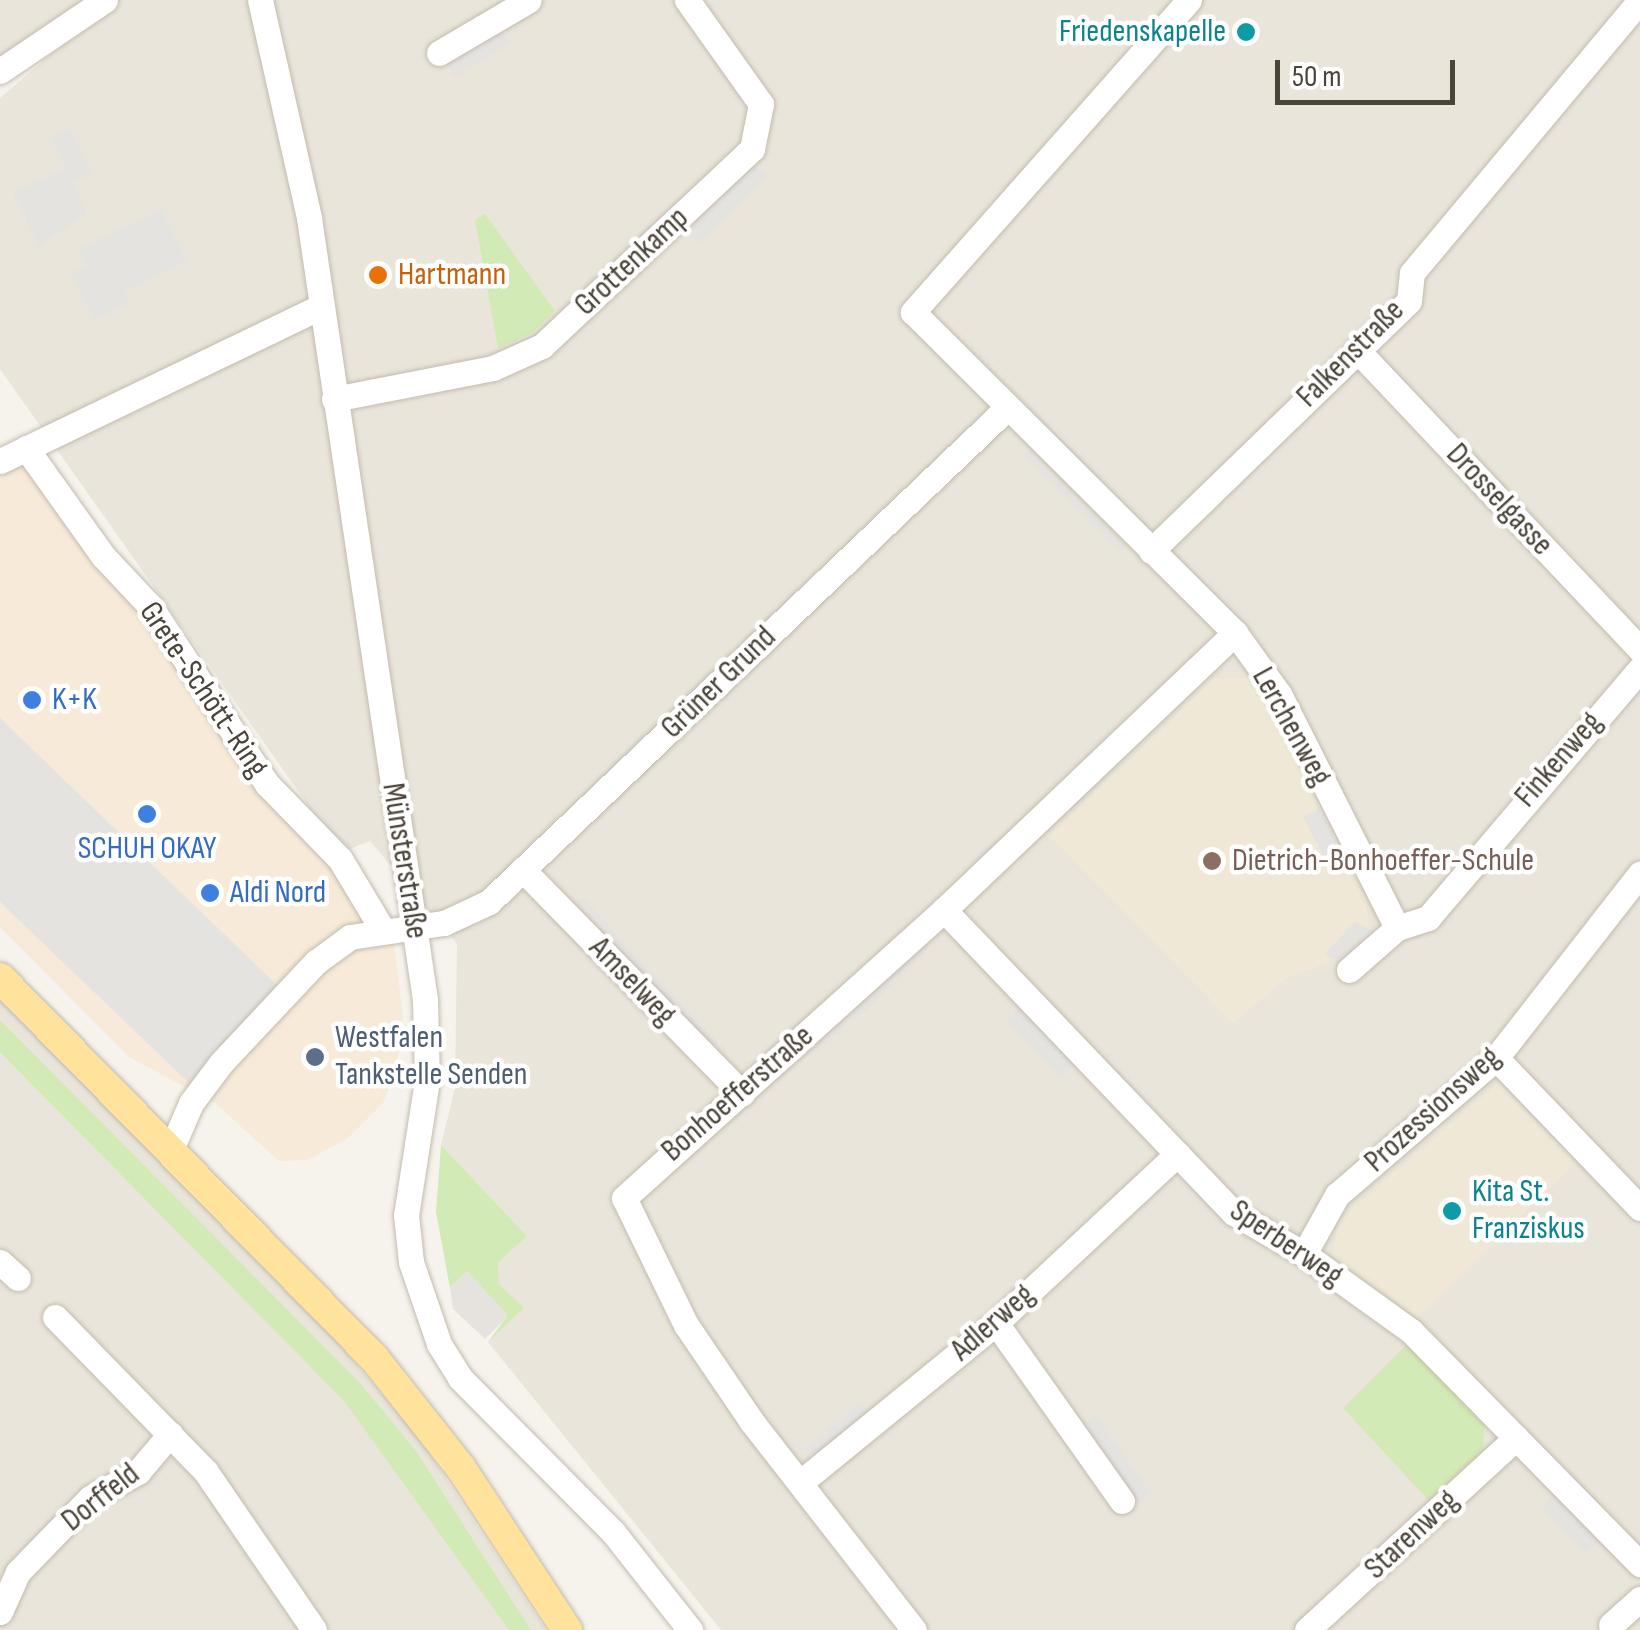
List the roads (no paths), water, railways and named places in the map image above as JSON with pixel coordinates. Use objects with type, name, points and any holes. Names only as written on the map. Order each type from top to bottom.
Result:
[{"type":"main road","points":[[0,978],[172,1147],[374,1358],[461,1468],[568,1630]]},
{"type":"street","points":[[0,71],[106,0]]},
{"type":"street","name":"Münsterstraße","points":[[260,0],[291,118],[414,928],[427,1080],[406,1215],[422,1300],[460,1378],[613,1532],[690,1630]]},
{"type":"street","points":[[440,53],[529,0]]},
{"type":"street","name":"Grottenkamp","points":[[334,400],[493,368],[542,346],[752,149],[761,104],[687,0]]},
{"type":"street","points":[[1151,551],[914,312],[1189,0]]},
{"type":"street","name":"Falkenstraße","points":[[1151,551],[1409,301],[1412,273],[1640,0]]},
{"type":"street","points":[[0,462],[320,307]]},
{"type":"street","name":"Drosselgasse","points":[[1357,350],[1640,649]]},
{"type":"street","name":"Grüner Grund","points":[[414,928],[468,916],[523,870],[1006,408]]},
{"type":"street","name":"Grete-Schött-Ring","points":[[26,448],[103,556],[150,606],[267,784],[340,859],[382,929]]},
{"type":"street","name":"Lerchenweg","points":[[1151,551],[1235,633],[1278,694],[1396,928]]},
{"type":"street","name":"Bonhoefferstraße","points":[[914,1630],[686,1325],[624,1198],[640,1177],[742,1094],[944,910],[1235,633]]},
{"type":"street","name":"Finkenweg","points":[[1349,970],[1396,928],[1428,918],[1640,669]]},
{"type":"street","name":"Amselweg","points":[[523,870],[742,1094]]},
{"type":"street","name":"Prozessionsweg","points":[[1304,1254],[1337,1196],[1496,1058],[1640,874]]},
{"type":"street","name":"Sperberweg","points":[[944,910],[1234,1214],[1304,1254],[1411,1331],[1640,1564]]},
{"type":"street","points":[[172,1147],[191,1103],[316,962],[350,938],[382,929],[414,928]]},
{"type":"street","points":[[1496,1058],[1640,1208]]},
{"type":"street","name":"Adlerweg","points":[[801,1482],[996,1323],[1177,1154]]},
{"type":"street","name":"Dorffeld","points":[[55,1318],[206,1472],[314,1630]]},
{"type":"street","points":[[996,1323],[1122,1501]]},
{"type":"street","name":"Dorffeld","points":[[0,1612],[18,1572],[90,1498],[138,1472],[170,1434]]},
{"type":"street","name":"Starenweg","points":[[1306,1630],[1516,1438]]},
{"type":"street","points":[[1611,1626],[1640,1599]]},
{"type":"place","name":"Friedenskapelle","points":[[1246,32]]},
{"type":"place","name":"Hartmann","points":[[378,275]]},
{"type":"place","name":"K+K","points":[[32,700]]},
{"type":"place","name":"SCHUH OKAY","points":[[147,814]]},
{"type":"place","name":"Dietrich-Bonhoeffer-Schule","points":[[1212,861]]},
{"type":"place","name":"Aldi Nord","points":[[210,893]]},
{"type":"place","name":"Westfalen Tankstelle Senden","points":[[315,1057]]},
{"type":"place","name":"Kita St. Franziskus","points":[[1452,1211]]}]
